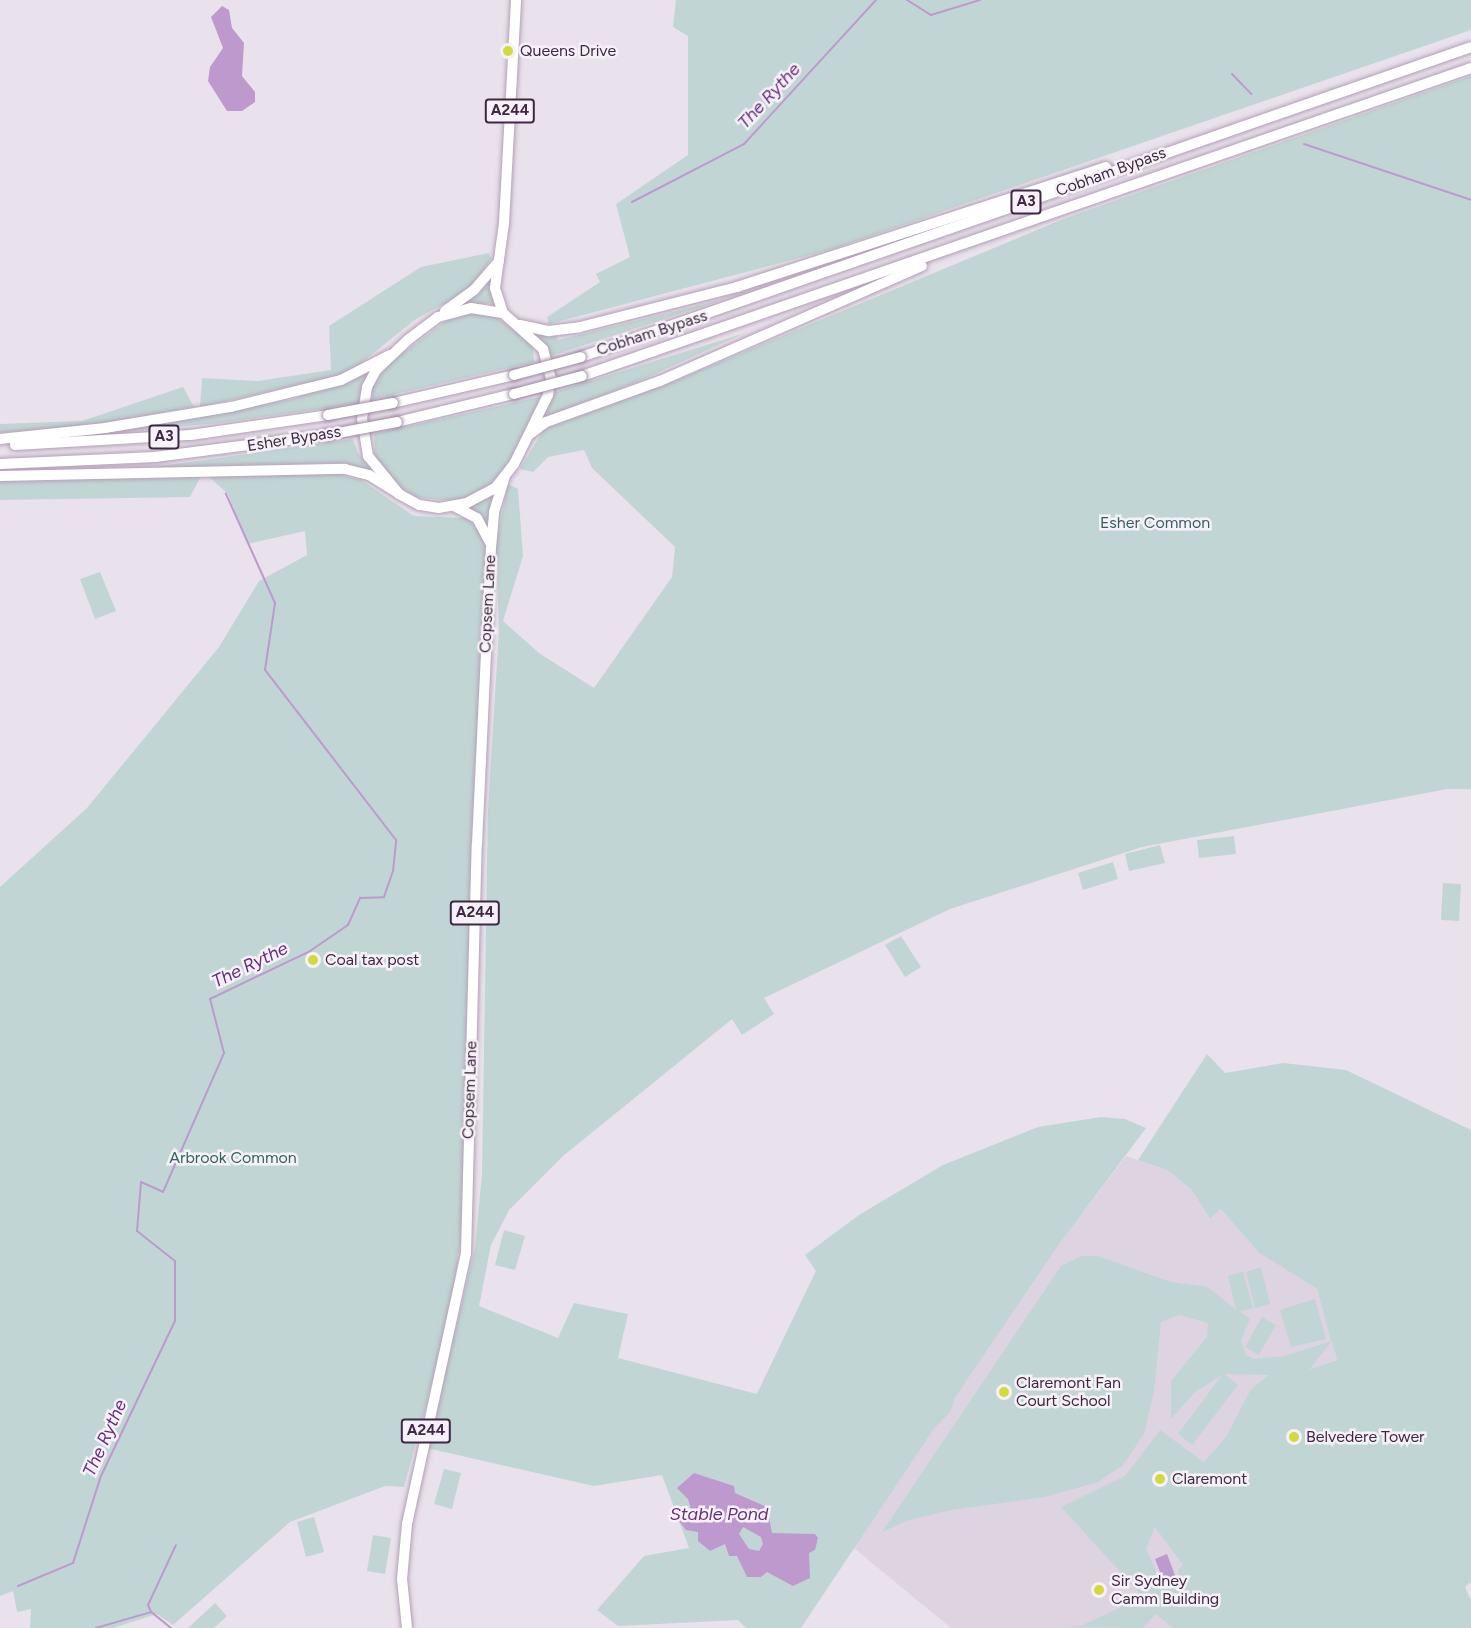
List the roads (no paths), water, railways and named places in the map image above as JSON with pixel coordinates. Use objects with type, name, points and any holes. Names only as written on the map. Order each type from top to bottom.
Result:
[{"type":"main road","name":"A244","points":[[503,313],[495,288],[500,260],[516,0]]},
{"type":"main road","name":"Cobham Bypass","points":[[581,357],[1471,47]]},
{"type":"main road","name":"Cobham Bypass","points":[[582,376],[1471,68]]},
{"type":"main road","points":[[520,325],[549,331],[579,327],[737,287],[1094,171],[1194,142]]},
{"type":"main road","points":[[530,434],[546,422],[660,381],[996,234]]},
{"type":"main road","points":[[0,439],[95,430],[231,407],[341,380],[390,355],[474,290],[500,260]]},
{"type":"main road","points":[[0,476],[345,469],[369,475],[419,505],[453,506],[488,494],[505,476],[530,434],[548,395],[550,378],[543,349],[520,325],[503,313],[471,308],[438,318]]},
{"type":"main road","points":[[390,355],[367,387],[362,438],[375,468],[399,494]]},
{"type":"main road","name":"Esher Bypass","points":[[0,445],[191,435],[328,415],[393,403],[581,357]]},
{"type":"main road","name":"Esher Bypass","points":[[0,464],[155,457],[327,435],[397,422],[582,376]]},
{"type":"main road","name":"Copsem Lane","points":[[407,1628],[402,1579],[406,1524],[465,1253],[476,856],[491,545],[494,512],[505,476]]},
{"type":"main road","name":"Copsem Lane","points":[[453,506],[477,518],[491,545]]},
{"type":"water","points":[[222,6],[229,10],[232,28],[244,43],[242,76],[255,92],[255,102],[242,111],[227,111],[208,81],[210,67],[223,48],[211,17]]},
{"type":"water","name":"Stable Pond","points":[[694,1473],[734,1486],[735,1493],[767,1507],[772,1533],[815,1534],[818,1538],[815,1550],[809,1553],[810,1578],[793,1586],[767,1572],[761,1577],[747,1577],[737,1556],[729,1556],[725,1544],[710,1551],[698,1541],[698,1532],[686,1530],[679,1521],[692,1512],[688,1499],[677,1488]],"holes":[[[743,1527],[761,1537],[763,1544],[759,1551],[749,1549],[739,1534]]]},
{"type":"water","points":[[1167,1554],[1176,1578],[1164,1582],[1155,1559]]},
{"type":"waterway","name":"The Rythe","points":[[632,202],[744,144],[876,0]]},
{"type":"waterway","name":"The Rythe","points":[[907,0],[931,15],[980,0]]},
{"type":"waterway","points":[[1232,74],[1251,94]]},
{"type":"waterway","points":[[1304,144],[1471,200]]},
{"type":"waterway","name":"The Rythe","points":[[18,1586],[73,1563],[101,1476],[175,1321],[175,1261],[137,1231],[141,1182],[163,1192],[224,1053],[210,999],[310,951],[348,925],[360,898],[384,897],[393,871],[396,840],[265,670],[275,603],[226,494]]},
{"type":"waterway","points":[[171,1628],[151,1612],[148,1605],[176,1545]]},
{"type":"waterway","points":[[96,1628],[151,1612]]},
{"type":"place","name":"Queens Drive","points":[[508,51]]},
{"type":"place","name":"Coal tax post","points":[[313,960]]},
{"type":"place","name":"Claremont Fan Court School","points":[[1004,1392]]},
{"type":"place","name":"Belvedere Tower","points":[[1294,1437]]},
{"type":"place","name":"Claremont","points":[[1160,1479]]},
{"type":"place","name":"Sir Sydney Camm Building","points":[[1099,1590]]},
{"type":"park label","name":"Esher Common","points":[[1155,523]]},
{"type":"park label","name":"Arbrook Common","points":[[233,1158]]}]
